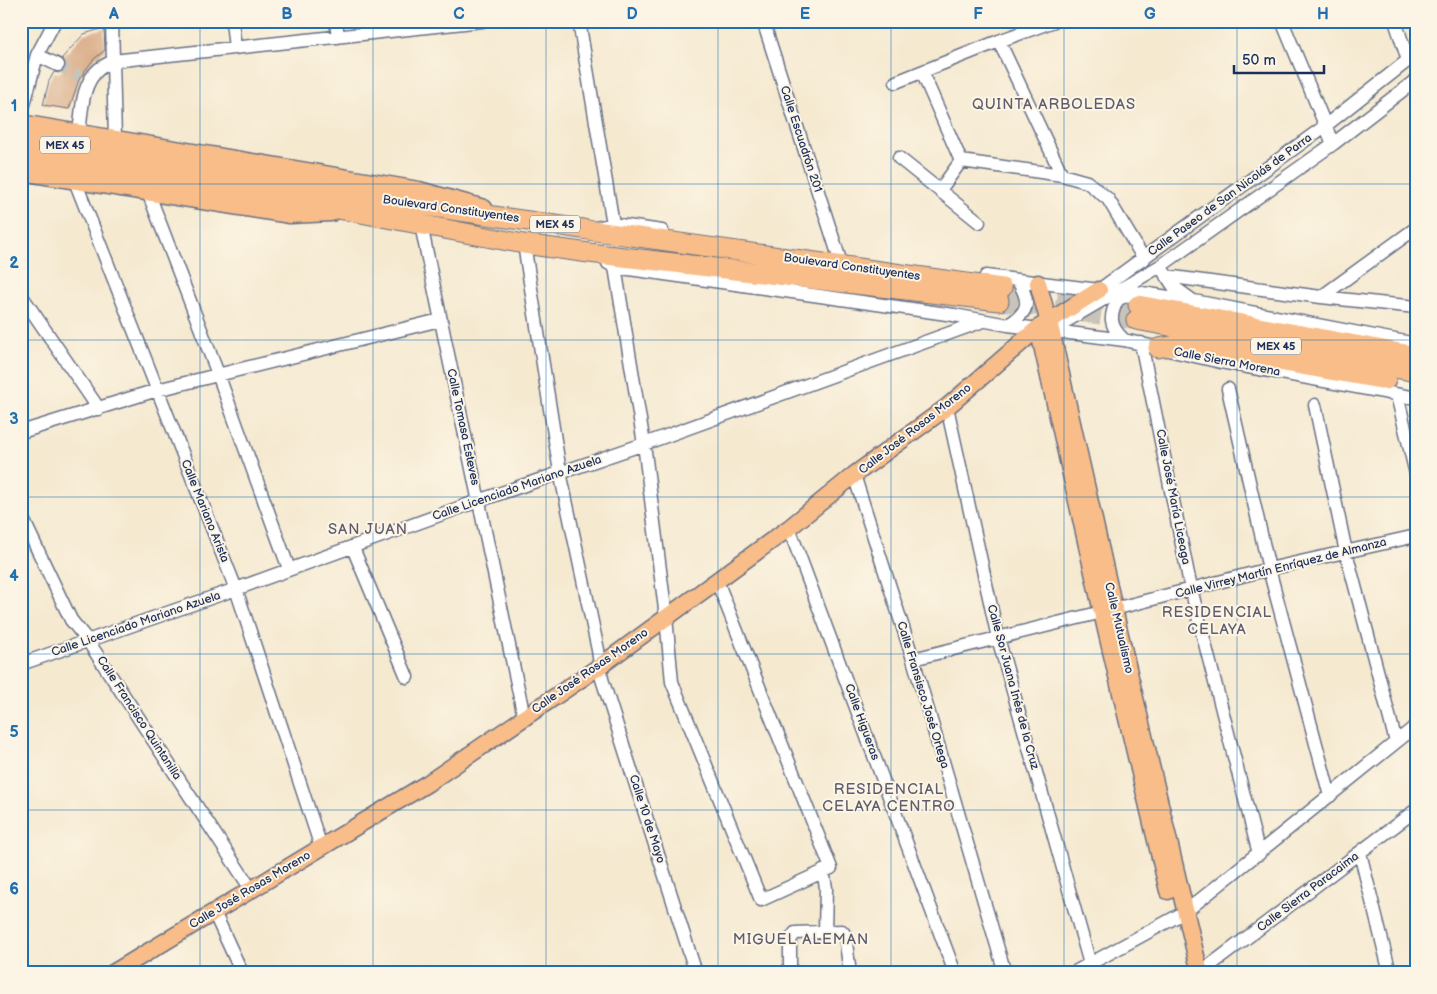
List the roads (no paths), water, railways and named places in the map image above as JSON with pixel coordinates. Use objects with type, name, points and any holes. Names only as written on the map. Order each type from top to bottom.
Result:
[{"type":"highway","name":"Boulevard Constituyentes","points":[[21,139],[421,205],[1006,290]]},
{"type":"highway","name":"Boulevard Constituyentes","points":[[21,156],[108,153],[421,226],[589,253],[1006,290]]},
{"type":"highway","name":"MEX 45","points":[[1136,306],[1416,356]]},
{"type":"highway","name":"MEX 45","points":[[1136,306],[1416,372]]},
{"type":"highway","points":[[1150,346],[1182,344],[1416,385]]},
{"type":"main road","points":[[21,123],[79,133],[108,153]]},
{"type":"main road","points":[[21,172],[290,214],[355,212]]},
{"type":"main road","name":"Calle Mutualismo","points":[[1038,283],[1108,610],[1180,915],[1189,973]]},
{"type":"main road","name":"Calle Paseo de San Nicolás de Parra","points":[[1046,327],[1100,290]]},
{"type":"main road","name":"Calle José Rosas Moreno","points":[[113,973],[428,783],[600,666],[789,528],[854,475],[947,407],[1046,327]]},
{"type":"main road","name":"Calle Mutualismo","points":[[1180,915],[1200,973]]},
{"type":"street","points":[[21,116],[37,55],[55,21]]},
{"type":"street","points":[[108,153],[113,61],[112,21]]},
{"type":"street","points":[[232,21],[235,48]]},
{"type":"street","points":[[336,21],[338,37]]},
{"type":"street","points":[[79,133],[84,96],[84,79],[113,61],[482,21]]},
{"type":"street","points":[[579,21],[613,224]]},
{"type":"street","name":"Calle Escuadrón 201","points":[[763,21],[839,257]]},
{"type":"street","points":[[896,82],[1054,21]]},
{"type":"street","points":[[1282,21],[1333,144]]},
{"type":"street","points":[[1395,21],[1412,57]]},
{"type":"street","points":[[999,41],[1062,175]]},
{"type":"street","points":[[37,55],[58,65]]},
{"type":"street","name":"Calle Paseo de San Nicolás de Parra","points":[[1100,290],[1325,126],[1412,57]]},
{"type":"street","points":[[922,72],[961,161]]},
{"type":"street","name":"Calle Paseo de San Nicolás de Parra","points":[[1046,327],[1164,270],[1416,80]]},
{"type":"street","points":[[899,158],[979,222]]},
{"type":"street","points":[[961,161],[1062,175],[1087,182],[1108,199],[1144,258]]},
{"type":"street","points":[[940,190],[961,161]]},
{"type":"street","name":"Calle Mariano Arista","points":[[75,181],[236,589],[321,847]]},
{"type":"street","points":[[148,192],[218,374],[289,569]]},
{"type":"street","points":[[588,230],[613,224],[839,257],[1006,290],[1023,290],[1026,308],[1008,326]]},
{"type":"street","name":"Calle Tomasa Esteves","points":[[421,226],[524,717]]},
{"type":"street","points":[[1321,297],[1416,228]]},
{"type":"street","name":"Calle 10 de Mayo","points":[[524,244],[560,472],[598,650],[602,679],[696,973]]},
{"type":"street","points":[[589,253],[615,267],[644,444],[666,617],[672,682],[762,900],[827,869]]},
{"type":"street","name":"Calle Sierra Morena","points":[[615,267],[954,315],[1008,326],[1046,327],[1124,340],[1222,362],[1416,398]]},
{"type":"street","points":[[1164,270],[1321,297],[1416,307]]},
{"type":"street","points":[[1164,270],[1174,287],[1194,301]]},
{"type":"street","points":[[1006,290],[1038,283],[1118,291],[1136,306]]},
{"type":"street","points":[[21,295],[99,409]]},
{"type":"street","points":[[1124,340],[1112,324],[1111,312],[1118,299],[1136,306],[1194,301],[1416,344]]},
{"type":"street","points":[[954,315],[956,331]]},
{"type":"street","points":[[21,432],[156,390],[440,320]]},
{"type":"street","name":"Calle Licenciado Mariano Azuela","points":[[21,664],[353,548],[478,501],[644,444],[983,321]]},
{"type":"street","name":"Calle José María Liceaga","points":[[1150,346],[1191,589],[1259,854]]},
{"type":"street","points":[[1228,390],[1269,569],[1330,796]]},
{"type":"street","points":[[1397,395],[1416,474]]},
{"type":"street","points":[[1315,405],[1346,552],[1396,742]]},
{"type":"street","name":"Calle Sor Juana Inés de la Cruz","points":[[947,407],[998,638],[1090,964]]},
{"type":"street","name":"Calle Fransisco José Ortega","points":[[854,475],[913,659],[1005,973]]},
{"type":"street","name":"Calle Francisco Quintanilla","points":[[21,515],[71,620],[88,642],[251,889]]},
{"type":"street","name":"Calle Higueras","points":[[789,528],[955,973]]},
{"type":"street","name":"Calle Virrey Martín Enríquez de Almanza","points":[[913,659],[1269,569],[1416,536]]},
{"type":"street","points":[[353,548],[407,677]]},
{"type":"street","points":[[717,581],[827,869],[825,931]]},
{"type":"street","points":[[1073,973],[1180,915],[1259,854],[1416,726]]},
{"type":"street","name":"Calle Sierra Paracaima","points":[[1200,973],[1416,810]]},
{"type":"street","points":[[1360,853],[1390,973]]},
{"type":"street","points":[[214,912],[242,973]]},
{"type":"street","points":[[790,973],[790,940],[795,933],[838,930],[842,932],[845,935],[849,966]]},
{"type":"tunnel","points":[[58,65],[80,77]]},
{"type":"tunnel","points":[[1002,288],[1138,305]]},
{"type":"tunnel","points":[[999,301],[1136,320]]},
{"type":"district","name":"QUINTA ARBOLEDAS","points":[[1054,104]]},
{"type":"district","name":"SAN JUAN","points":[[368,529]]},
{"type":"district","name":"RESIDENCIAL CELAYA","points":[[1217,620]]},
{"type":"district","name":"RESIDENCIAL CELAYA CENTRO","points":[[889,798]]},
{"type":"district","name":"MIGUEL ALEMAN","points":[[801,939]]}]
